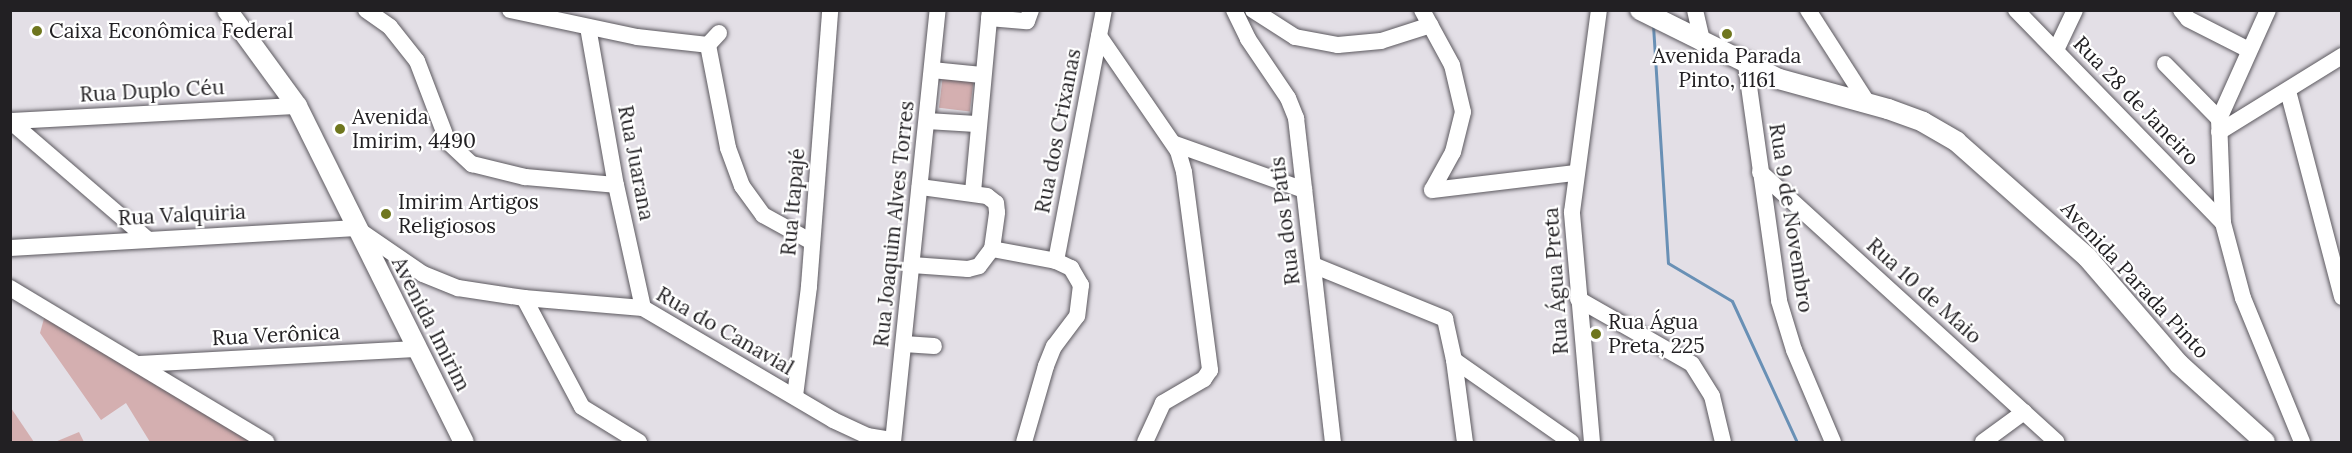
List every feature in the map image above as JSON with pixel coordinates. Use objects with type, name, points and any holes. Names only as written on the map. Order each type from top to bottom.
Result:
[{"type":"main road","name":"Avenida Parada Pinto","points":[[1640,10],[1746,64],[1811,89],[1867,102],[1923,122],[1957,142],[2001,177],[2087,257],[2179,364],[2265,442]]},
{"type":"main road","name":"Avenida Imirim","points":[[229,11],[297,106],[464,442]]},
{"type":"street","points":[[366,10],[390,27],[417,61],[444,134],[472,164],[525,177],[616,185]]},
{"type":"street","points":[[510,10],[637,37],[713,39],[728,148],[742,186],[763,215],[812,242]]},
{"type":"street","points":[[562,10],[580,26]]},
{"type":"street","name":"Rua Itapajé","points":[[795,396],[812,242],[830,10]]},
{"type":"street","name":"Rua Joaquim Alves Torres","points":[[893,441],[938,10]]},
{"type":"street","points":[[973,192],[976,124],[989,14],[1027,21],[1031,10]]},
{"type":"street","name":"Rua dos Crixanas","points":[[1056,261],[1104,10]]},
{"type":"street","name":"Rua dos Patis","points":[[1234,10],[1248,39],[1292,106],[1333,442]]},
{"type":"street","points":[[1252,10],[1295,37],[1338,45],[1381,41],[1431,25]]},
{"type":"street","points":[[1422,10],[1452,65],[1463,112],[1454,152],[1432,189],[1574,173]]},
{"type":"street","name":"Rua Água Preta","points":[[1592,442],[1572,239],[1574,173],[1599,10]]},
{"type":"street","points":[[1695,10],[1703,44]]},
{"type":"street","points":[[1808,10],[1867,102]]},
{"type":"street","name":"Rua 28 de Janeiro","points":[[2016,10],[2223,223]]},
{"type":"street","points":[[2056,50],[2075,10]]},
{"type":"street","points":[[2181,10],[2188,19],[2249,50]]},
{"type":"street","points":[[2268,10],[2249,50],[2219,126],[2223,223],[2242,297],[2302,442]]},
{"type":"street","name":"Rua Juarana","points":[[580,26],[643,308]]},
{"type":"street","points":[[1099,36],[1175,144],[1184,172],[1210,370],[1204,379],[1163,403],[1145,442]]},
{"type":"street","points":[[2219,126],[2288,91],[2342,56]]},
{"type":"street","name":"Rua 9 de Novembro","points":[[1746,64],[1786,327],[1833,442]]},
{"type":"street","points":[[2165,64],[2219,126]]},
{"type":"street","points":[[932,70],[982,75]]},
{"type":"street","points":[[2288,91],[2342,297]]},
{"type":"street","name":"Rua Duplo Céu","points":[[10,121],[297,106]]},
{"type":"street","points":[[10,121],[147,240]]},
{"type":"street","points":[[927,121],[976,124]]},
{"type":"street","points":[[1175,144],[1304,190]]},
{"type":"street","name":"Rua 10 de Maio","points":[[1761,172],[2057,442]]},
{"type":"street","points":[[912,265],[968,269],[979,266],[992,249],[996,203],[973,192],[920,187]]},
{"type":"street","name":"Rua Valquiria","points":[[10,248],[356,228]]},
{"type":"street","name":"Rua do Canavial","points":[[356,228],[423,274],[458,288],[524,298],[643,308],[848,428],[893,441]]},
{"type":"street","points":[[992,249],[1056,261],[1077,275],[1080,301],[1077,316],[1054,346],[1024,442]]},
{"type":"street","points":[[375,265],[390,252]]},
{"type":"street","points":[[1313,265],[1444,319],[1454,360],[1465,442]]},
{"type":"street","points":[[10,288],[266,442]]},
{"type":"street","points":[[524,298],[582,407],[639,442]]},
{"type":"street","points":[[1578,299],[1692,364],[1712,396],[1723,442]]},
{"type":"street","points":[[904,344],[934,346]]},
{"type":"street","name":"Rua Verônica","points":[[138,364],[417,349]]},
{"type":"street","points":[[1454,360],[1571,442]]},
{"type":"street","points":[[1983,442],[2024,412]]},
{"type":"shaded area","points":[[943,75],[974,79],[970,112],[939,108]]},
{"type":"shaded area","points":[[45,315],[255,442],[150,442],[126,403],[101,420],[40,333]]},
{"type":"shaded area","points":[[11,408],[34,442],[11,442]]},
{"type":"shaded area","points":[[79,432],[84,442],[55,442]]},
{"type":"waterway","points":[[1653,25],[1668,263],[1732,301],[1797,442]]},
{"type":"place","name":"Caixa Econômica Federal","points":[[37,31]]},
{"type":"place","name":"Avenida Parada Pinto, 1161","points":[[1727,34]]},
{"type":"place","name":"Avenida Imirim, 4490","points":[[340,129]]},
{"type":"place","name":"Imirim Artigos Religiosos","points":[[386,214]]},
{"type":"place","name":"Rua Água Preta, 225","points":[[1596,334]]}]
